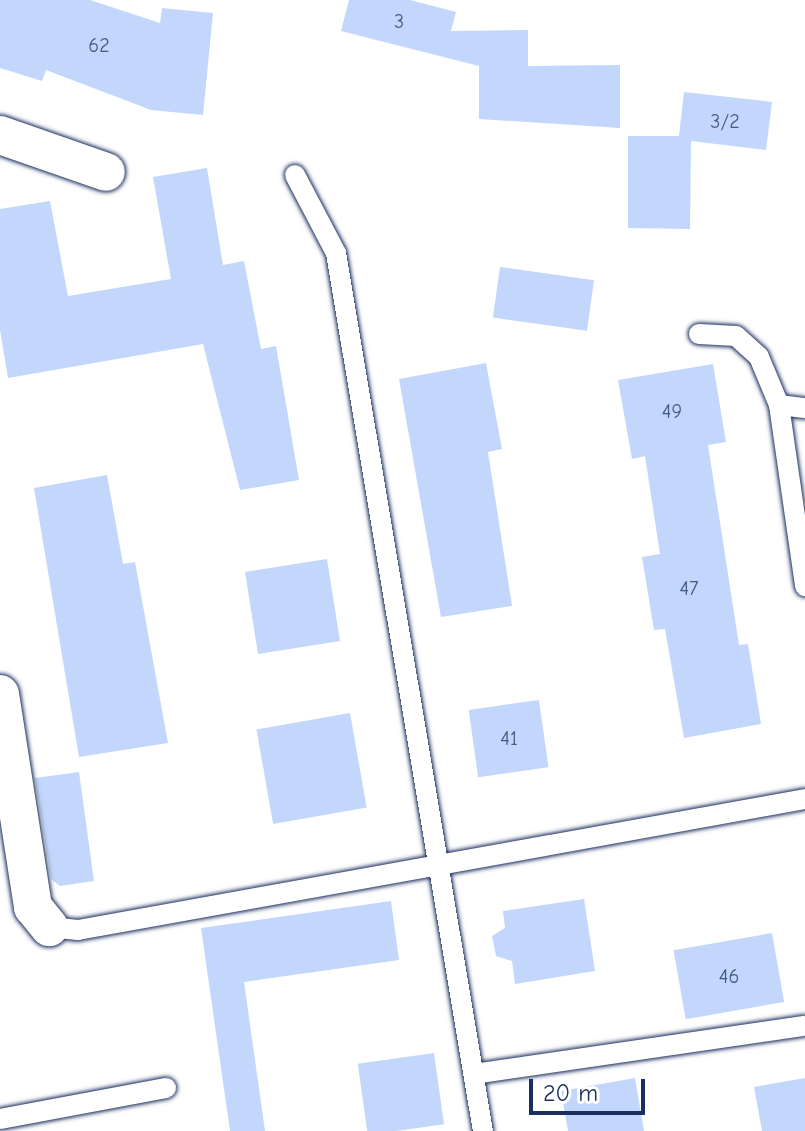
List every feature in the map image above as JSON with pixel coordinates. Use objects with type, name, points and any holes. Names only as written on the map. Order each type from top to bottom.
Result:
[{"type":"street","points":[[0,135],[106,172]]},
{"type":"street","points":[[0,694],[33,907],[49,927]]},
{"type":"lane","points":[[295,175],[336,253],[483,1131]]},
{"type":"lane","points":[[699,334],[736,336],[759,357],[779,405],[805,586]]},
{"type":"lane","points":[[779,405],[805,408]]},
{"type":"lane","points":[[49,927],[78,930],[805,799]]},
{"type":"lane","points":[[474,1074],[805,1026]]},
{"type":"lane","points":[[0,1119],[166,1088]]},
{"type":"building","points":[[0,0],[90,0],[160,23],[162,8],[213,13],[203,115],[151,110],[46,70],[42,81],[0,68]]},
{"type":"building","points":[[349,0],[410,0],[456,12],[451,31],[528,30],[528,66],[620,65],[620,128],[479,119],[479,66],[341,31]]},
{"type":"building","points":[[684,92],[772,102],[766,150],[691,141],[690,229],[628,228],[628,136],[679,136]]},
{"type":"building","points":[[207,168],[223,265],[244,261],[261,349],[276,346],[299,480],[240,490],[203,344],[8,378],[0,330],[0,209],[50,201],[68,296],[171,279],[153,177]]},
{"type":"building","points":[[500,267],[594,280],[587,331],[493,318]]},
{"type":"building","points":[[486,363],[502,449],[488,452],[512,606],[441,617],[399,379]]},
{"type":"building","points":[[713,364],[726,442],[708,445],[739,645],[748,644],[761,724],[684,738],[665,629],[654,630],[642,557],[660,554],[645,456],[632,459],[618,380]]},
{"type":"building","points":[[107,475],[123,564],[135,562],[168,743],[79,757],[34,488]]},
{"type":"building","points":[[327,559],[340,641],[258,654],[245,572]]},
{"type":"building","points":[[539,700],[548,767],[478,777],[469,710]]},
{"type":"building","points":[[350,713],[367,808],[273,824],[256,729]]},
{"type":"building","points":[[79,772],[94,881],[60,886],[51,879],[35,778]]},
{"type":"building","points":[[584,899],[595,971],[515,984],[512,961],[496,956],[492,936],[505,928],[503,911]]},
{"type":"building","points":[[391,901],[399,960],[244,982],[265,1131],[230,1131],[201,928]]},
{"type":"building","points":[[772,933],[784,1002],[686,1019],[674,950]]},
{"type":"building","points":[[434,1053],[444,1124],[396,1131],[367,1131],[358,1064]]},
{"type":"building","points":[[635,1078],[644,1131],[568,1131],[561,1091]]},
{"type":"building","points":[[805,1078],[805,1131],[762,1131],[754,1087]]}]
